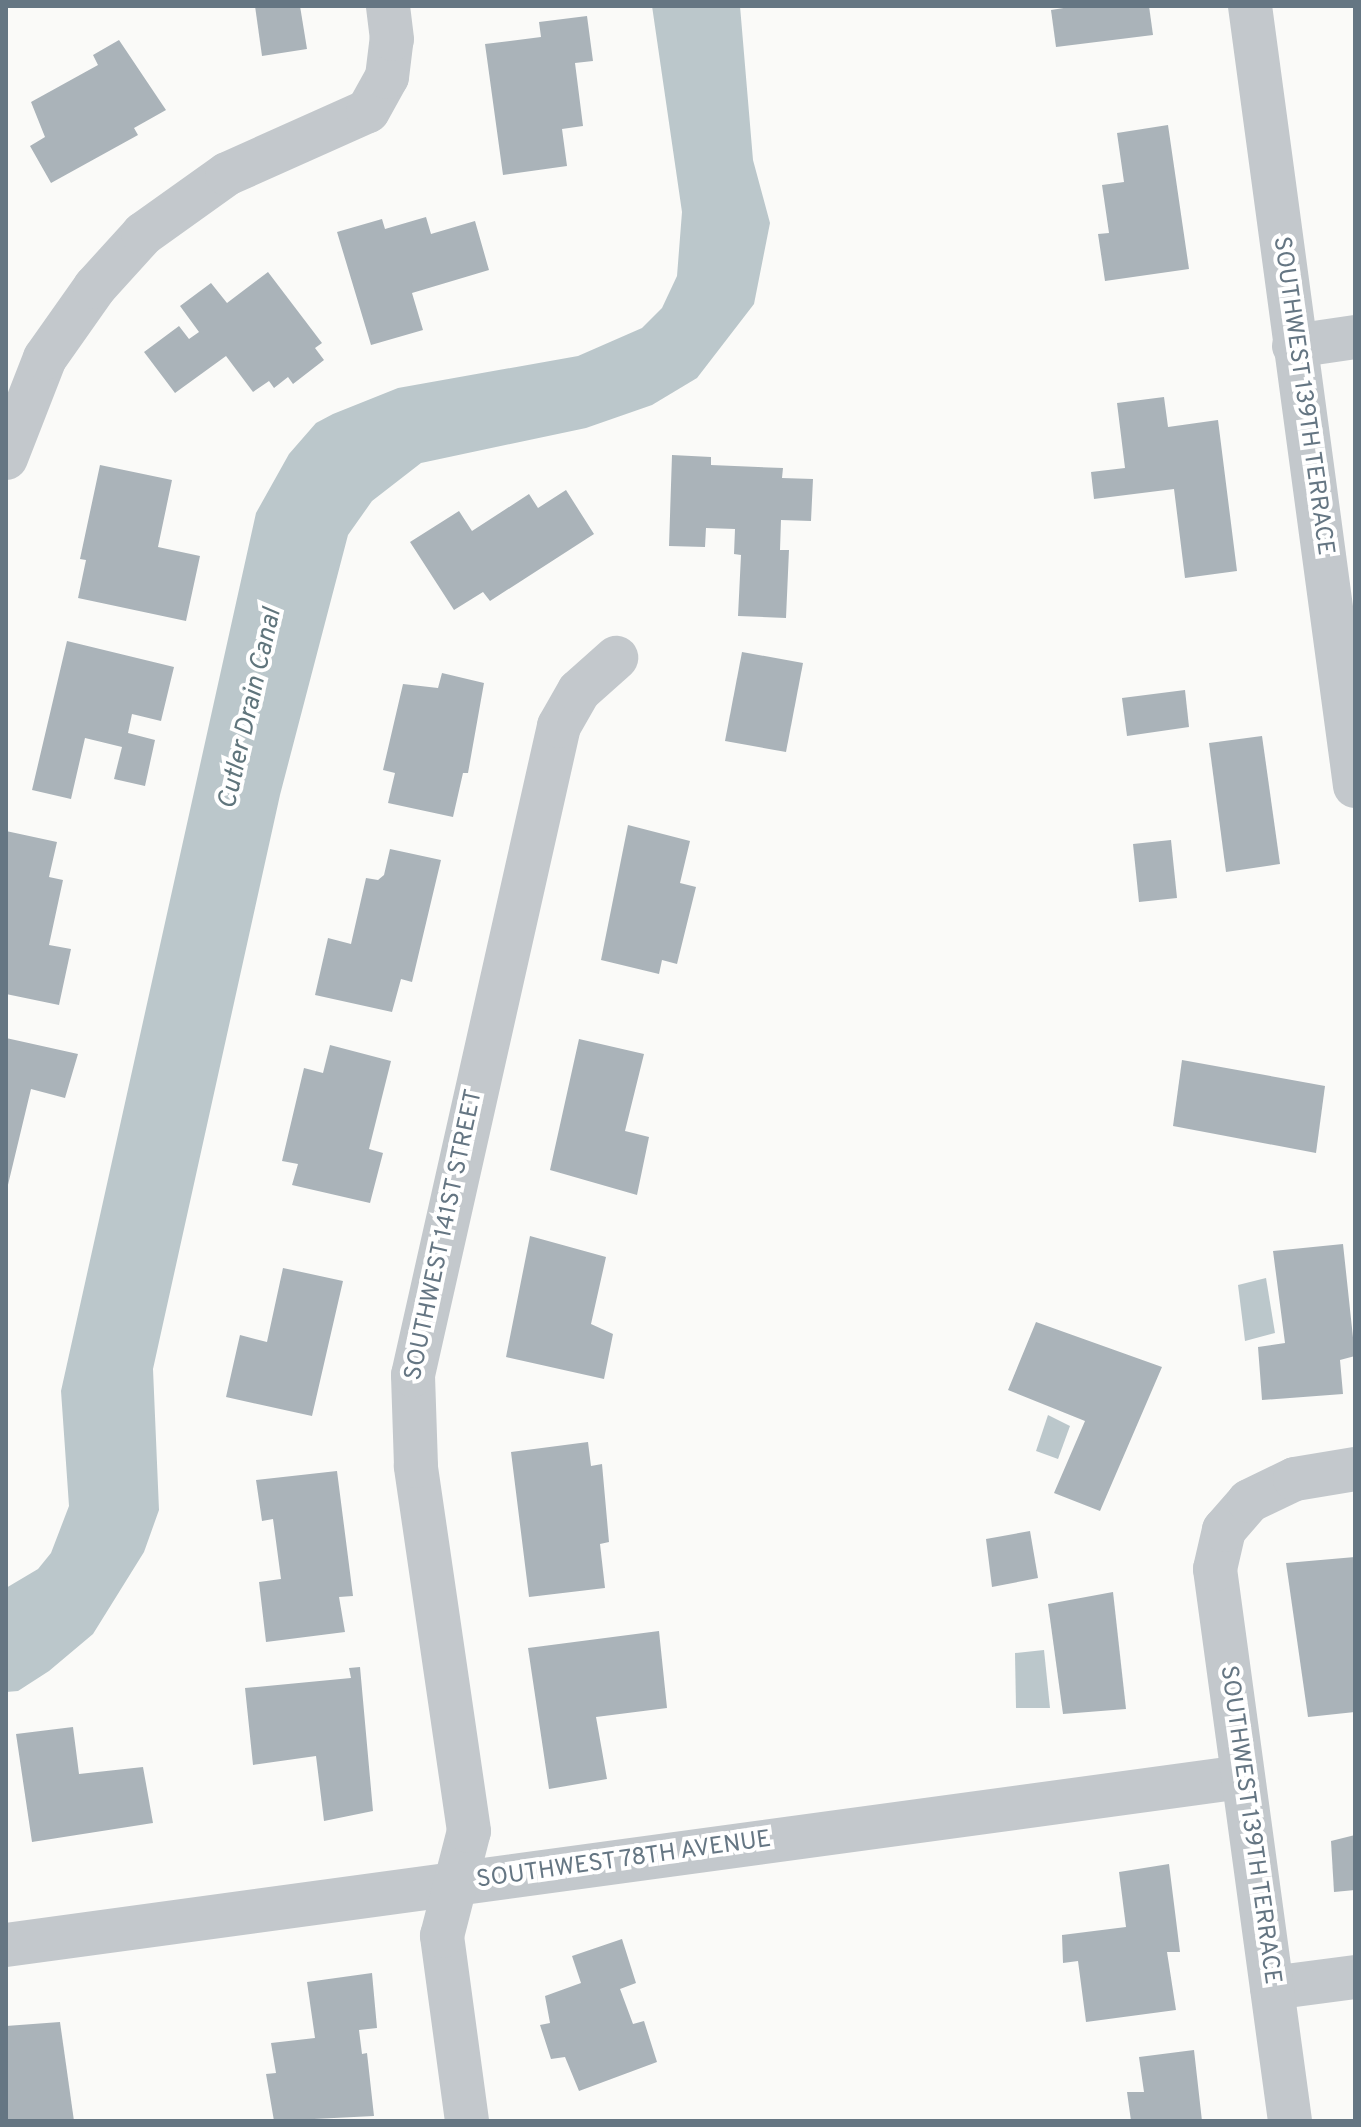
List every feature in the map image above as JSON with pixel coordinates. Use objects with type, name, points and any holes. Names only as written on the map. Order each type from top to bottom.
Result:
[{"type":"street","points":[[6,458],[16,391],[69,321],[143,234],[227,174],[353,122],[379,97],[390,58],[388,6]]},
{"type":"street","name":"SOUTHWEST 139TH TERRACE","points":[[1250,6],[1355,786]]},
{"type":"street","points":[[1294,346],[1355,337]]},
{"type":"street","name":"SOUTHWEST 141ST STREET","points":[[467,2121],[442,1936],[469,1831],[416,1466],[413,1375],[436,1257],[559,726],[579,691],[616,658]]},
{"type":"street","name":"SOUTHWEST 139TH TERRACE","points":[[1290,2121],[1215,1587],[1224,1530],[1234,1514],[1269,1490],[1295,1479],[1355,1469]]},
{"type":"street","name":"SOUTHWEST 78TH AVENUE","points":[[6,1945],[1242,1777]]},
{"type":"street","points":[[1272,1988],[1355,1977]]},
{"type":"water","name":"Cutler Drain Canal","points":[[652,6],[740,6],[753,160],[770,223],[754,304],[697,378],[652,405],[586,428],[421,463],[372,501],[348,535],[280,795],[153,1369],[159,1510],[144,1552],[93,1634],[49,1671],[18,1691],[6,1692],[6,1588],[38,1569],[51,1553],[69,1506],[61,1391],[256,513],[289,454],[316,423],[333,414],[398,388],[578,356],[642,328],[662,308],[677,276],[682,212]]},
{"type":"water","points":[[1266,1278],[1275,1333],[1245,1341],[1238,1285]]},
{"type":"water","points":[[1048,1415],[1070,1426],[1058,1459],[1036,1451]]},
{"type":"water","points":[[1044,1650],[1050,1708],[1016,1708],[1015,1653]]},
{"type":"building","points":[[255,6],[300,6],[307,49],[262,56]]},
{"type":"building","points":[[1076,6],[1149,6],[1153,35],[1056,47],[1051,10]]},
{"type":"building","points":[[587,16],[593,61],[575,63],[583,126],[562,129],[567,166],[503,175],[485,44],[541,37],[539,22]]},
{"type":"building","points":[[119,40],[166,110],[134,128],[138,135],[51,183],[30,146],[45,137],[31,102],[98,65],[93,55]]},
{"type":"building","points":[[1168,125],[1189,269],[1105,281],[1098,234],[1109,233],[1102,185],[1124,182],[1117,133]]},
{"type":"building","points":[[426,217],[431,234],[475,221],[489,270],[412,293],[423,330],[371,345],[337,232],[382,219],[385,229]]},
{"type":"building","points":[[268,272],[322,343],[315,348],[324,360],[293,384],[288,377],[274,388],[269,381],[253,392],[226,356],[175,393],[144,352],[179,326],[189,339],[199,332],[180,306],[211,283],[227,303]]},
{"type":"building","points":[[1164,397],[1168,427],[1218,420],[1237,571],[1185,578],[1174,489],[1094,499],[1091,472],[1125,468],[1117,403]]},
{"type":"building","points":[[672,455],[711,457],[711,465],[783,468],[782,478],[813,479],[811,521],[781,520],[780,550],[789,550],[786,618],[738,616],[741,555],[734,554],[735,529],[706,528],[705,547],[669,546]]},
{"type":"building","points":[[100,465],[172,480],[158,547],[200,556],[186,621],[78,598],[86,560],[80,559]]},
{"type":"building","points":[[566,490],[594,534],[490,601],[483,592],[454,610],[410,542],[459,511],[472,531],[529,494],[538,508]]},
{"type":"building","points":[[67,641],[174,667],[161,721],[132,714],[128,733],[155,740],[145,786],[114,779],[122,747],[85,738],[71,799],[32,790]]},
{"type":"building","points":[[742,652],[803,663],[786,752],[725,741]]},
{"type":"building","points":[[442,673],[484,683],[468,773],[463,773],[453,817],[388,803],[395,773],[383,770],[403,684],[438,688]]},
{"type":"building","points":[[1185,690],[1189,727],[1127,736],[1122,698]]},
{"type":"building","points":[[1262,736],[1280,864],[1226,872],[1209,743]]},
{"type":"building","points":[[628,825],[690,841],[680,883],[696,887],[677,964],[662,960],[659,974],[601,960]]},
{"type":"building","points":[[6,831],[57,842],[49,877],[63,880],[49,945],[71,949],[59,1005],[6,994]]},
{"type":"building","points":[[1171,840],[1177,898],[1139,902],[1133,844]]},
{"type":"building","points":[[390,849],[441,860],[412,982],[401,979],[392,1012],[315,995],[328,938],[351,944],[366,878],[378,880],[384,875]]},
{"type":"building","points":[[6,1038],[78,1054],[65,1098],[31,1089],[7,1189]]},
{"type":"building","points":[[579,1039],[644,1054],[625,1131],[649,1137],[637,1195],[550,1170]]},
{"type":"building","points":[[330,1045],[391,1061],[369,1149],[383,1153],[370,1203],[292,1185],[298,1164],[282,1161],[304,1068],[323,1073]]},
{"type":"building","points":[[1182,1060],[1325,1086],[1316,1153],[1173,1126]]},
{"type":"building","points":[[530,1236],[606,1257],[591,1324],[613,1334],[604,1379],[506,1357]]},
{"type":"building","points":[[1343,1244],[1355,1356],[1340,1360],[1343,1394],[1262,1400],[1258,1347],[1285,1343],[1273,1251]]},
{"type":"building","points":[[283,1268],[343,1281],[312,1416],[226,1397],[240,1335],[267,1342]]},
{"type":"building","points":[[1036,1322],[1162,1367],[1100,1511],[1054,1493],[1085,1421],[1008,1390]]},
{"type":"building","points":[[588,1442],[591,1466],[602,1464],[609,1542],[600,1544],[605,1588],[529,1597],[511,1452]]},
{"type":"building","points":[[337,1471],[353,1596],[339,1597],[345,1632],[266,1642],[259,1582],[281,1579],[273,1519],[262,1521],[256,1480]]},
{"type":"building","points":[[1030,1531],[1038,1578],[992,1587],[986,1539]]},
{"type":"building","points":[[1355,1557],[1355,1712],[1308,1717],[1286,1563]]},
{"type":"building","points":[[1113,1592],[1126,1709],[1063,1714],[1048,1604]]},
{"type":"building","points":[[659,1631],[667,1708],[596,1717],[607,1779],[549,1789],[528,1648]]},
{"type":"building","points":[[360,1667],[373,1811],[324,1821],[316,1756],[253,1765],[245,1688],[351,1678],[349,1668]]},
{"type":"building","points":[[73,1727],[79,1774],[143,1767],[153,1823],[32,1842],[16,1734]]},
{"type":"building","points":[[1355,1835],[1355,1890],[1334,1892],[1331,1841]]},
{"type":"building","points":[[1169,1864],[1180,1952],[1167,1952],[1176,2010],[1086,2022],[1078,1961],[1063,1963],[1062,1935],[1126,1927],[1119,1872]]},
{"type":"building","points":[[622,1939],[636,1983],[620,1989],[633,2024],[644,2021],[657,2062],[579,2091],[565,2057],[551,2059],[540,2025],[550,2023],[545,1996],[581,1983],[572,1956]]},
{"type":"building","points":[[372,1973],[377,2028],[359,2030],[362,2054],[367,2053],[374,2116],[274,2121],[266,2074],[276,2073],[271,2043],[315,2038],[307,1982]]},
{"type":"building","points":[[60,2022],[74,2121],[6,2121],[6,2026]]},
{"type":"building","points":[[1194,2050],[1202,2121],[1131,2121],[1127,2092],[1144,2092],[1139,2057]]}]
